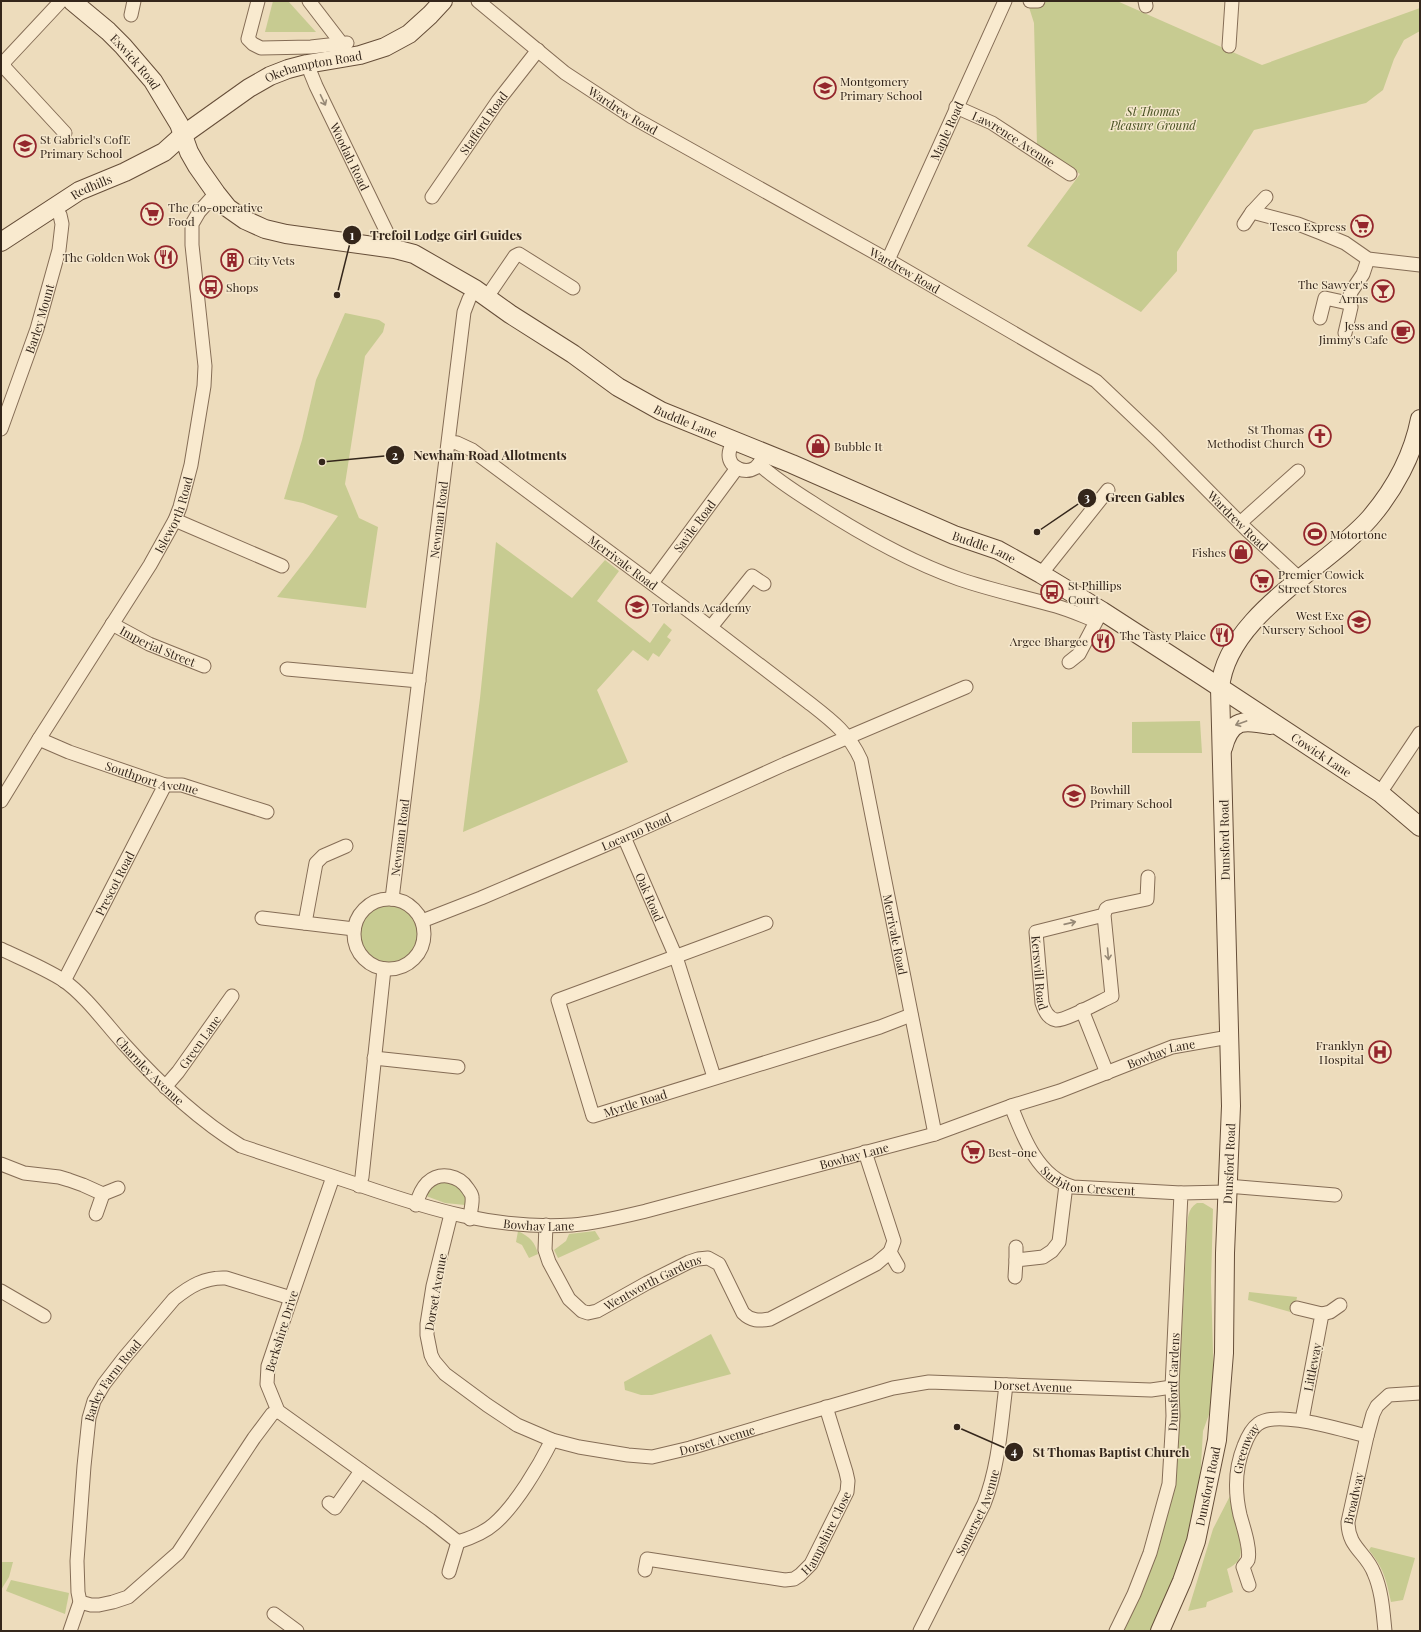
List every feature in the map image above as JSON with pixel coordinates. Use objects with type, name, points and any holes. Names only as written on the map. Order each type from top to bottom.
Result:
[{"type":"street","points":[[61,1],[4,62],[4,68],[65,134]]},
{"type":"street","name":"Exwick Road","points":[[72,1],[108,31],[136,61],[153,82],[179,124],[183,135]]},
{"type":"street","points":[[131,15],[134,1]]},
{"type":"street","points":[[258,1],[248,39],[253,44],[261,48],[311,47],[345,44],[309,1]]},
{"type":"street","name":"Okehampton Road","points":[[183,135],[249,88],[270,76],[307,64],[376,51],[398,41],[421,24],[443,1]]},
{"type":"street","name":"Wardrew Road","points":[[478,1],[565,73],[632,117],[888,260],[1096,381],[1157,439],[1240,523],[1300,579]]},
{"type":"street","name":"Maple Road","points":[[888,260],[1005,1]]},
{"type":"street","points":[[1229,46],[1232,1]]},
{"type":"street","name":"Stafford Road","points":[[432,197],[498,101],[538,50]]},
{"type":"street","name":"Woodah Road","points":[[307,64],[316,86],[395,249]]},
{"type":"street","name":"Lawrence Avenue","points":[[956,107],[992,124],[1070,174]]},
{"type":"street","name":"Buddle Lane","points":[[183,135],[189,152],[216,193],[228,208],[240,217],[265,229],[298,237],[395,249],[414,254],[481,293],[630,394],[661,411],[734,440],[762,459],[998,550],[1041,574],[1099,616],[1220,688]]},
{"type":"street","name":"Redhills","points":[[1,242],[79,191],[125,172],[155,157],[183,135]]},
{"type":"street","name":"Isleworth Road","points":[[1,802],[39,739],[150,565],[175,520],[183,498],[191,465],[204,386],[205,366],[192,243],[192,224],[199,212],[216,193]]},
{"type":"street","points":[[1244,224],[1252,212],[1266,197]]},
{"type":"street","name":"Barley Mount","points":[[1,429],[37,329],[59,250],[62,224],[60,215],[54,206]]},
{"type":"street","points":[[1252,212],[1298,224],[1321,233],[1345,243],[1368,259],[1420,265]]},
{"type":"street","name":"Newman Road","points":[[392,898],[464,312],[469,299],[481,293],[514,256],[519,254],[573,288]]},
{"type":"street","points":[[1345,333],[1351,307],[1348,303],[1351,292],[1363,274],[1368,259]]},
{"type":"street","points":[[1320,318],[1325,298],[1348,303]]},
{"type":"street","name":"Dunsford Road","points":[[1160,1631],[1182,1581],[1196,1541],[1217,1440],[1224,1353],[1227,1189],[1231,1106],[1220,688],[1221,674],[1233,649],[1246,630],[1262,612],[1342,545],[1374,513],[1407,462],[1420,419]]},
{"type":"street","points":[[734,440],[730,447],[729,456],[731,462],[737,468],[749,470],[762,459]]},
{"type":"street","name":"Merrivale Road","points":[[448,442],[457,443],[472,450],[711,627],[838,726],[849,738],[861,760],[935,1134]]},
{"type":"street","name":"Buddle Lane","points":[[762,459],[766,471],[806,499],[859,533],[926,565],[993,590],[1099,616]]},
{"type":"street","name":"Savile Road","points":[[652,583],[737,468]]},
{"type":"street","points":[[1240,523],[1298,471]]},
{"type":"street","points":[[1041,574],[1108,490]]},
{"type":"street","points":[[175,520],[282,566]]},
{"type":"street","points":[[711,627],[752,576],[764,584]]},
{"type":"street","points":[[1069,662],[1079,654],[1099,616]]},
{"type":"street","name":"Imperial Street","points":[[112,624],[149,644],[204,666]]},
{"type":"street","points":[[287,669],[418,681]]},
{"type":"street","points":[[849,738],[966,687]]},
{"type":"street","name":"Cowick Lane","points":[[1220,688],[1380,793],[1420,827]]},
{"type":"street","points":[[1222,751],[1227,733],[1234,726],[1246,721],[1277,726]]},
{"type":"street","points":[[1380,793],[1420,733]]},
{"type":"street","name":"Locarno Road","points":[[422,921],[481,898],[624,837],[785,764],[849,738]]},
{"type":"street","name":"Southport Avenue","points":[[39,739],[69,752],[165,785],[182,786],[267,812]]},
{"type":"street","name":"Prescot Road","points":[[64,981],[165,785]]},
{"type":"street","name":"Oak Road","points":[[624,837],[676,957],[714,1077]]},
{"type":"street","points":[[305,923],[316,863],[323,856],[346,846]]},
{"type":"street","points":[[1104,915],[1106,909],[1109,907],[1147,899],[1148,877]]},
{"type":"street","points":[[392,898],[402,901],[417,912],[422,921],[424,931],[423,942],[413,959],[404,965],[384,969],[374,966],[364,959],[354,940],[354,929],[359,914],[370,904],[377,900],[392,898]]},
{"type":"street","name":"Kerswill Road","points":[[1104,915],[1112,996],[1082,1010],[1057,1020],[1050,1018],[1045,1012],[1042,1003],[1036,932],[1104,915]]},
{"type":"street","points":[[262,918],[354,929]]},
{"type":"street","points":[[676,957],[766,923]]},
{"type":"street","name":"Charnley Avenue","points":[[1,949],[64,981],[79,993],[145,1067],[165,1087],[209,1124],[241,1146],[314,1170]]},
{"type":"street","name":"Myrtle Road","points":[[676,957],[558,1000],[593,1116],[912,1015]]},
{"type":"street","points":[[359,1186],[362,1177],[384,969]]},
{"type":"street","name":"Green Lane","points":[[165,1087],[178,1072],[232,996]]},
{"type":"street","points":[[1082,1010],[1107,1073]]},
{"type":"street","name":"Bowhay Lane","points":[[314,1170],[416,1205],[470,1219],[546,1225],[571,1225],[602,1221],[734,1188],[935,1134],[1011,1106],[1060,1091],[1172,1047],[1229,1037]]},
{"type":"street","points":[[374,1058],[458,1067]]},
{"type":"street","name":"Surbiton Crescent","points":[[1011,1106],[1028,1146],[1040,1163],[1066,1185],[1086,1188],[1181,1193]]},
{"type":"street","points":[[865,1152],[894,1241],[890,1252],[898,1266]]},
{"type":"street","points":[[1,1164],[24,1173],[59,1177],[103,1194],[118,1188]]},
{"type":"street","points":[[416,1205],[419,1196],[427,1183],[435,1178],[449,1175],[457,1178],[465,1184],[472,1196],[470,1219]]},
{"type":"street","name":"Berkshire Drive","points":[[278,1411],[267,1384],[268,1366],[290,1298],[333,1177]]},
{"type":"street","points":[[1016,1260],[1044,1257],[1060,1242],[1066,1185]]},
{"type":"street","points":[[1181,1193],[1227,1189],[1335,1195]]},
{"type":"street","name":"Dunsford Gardens","points":[[1116,1631],[1134,1594],[1150,1553],[1169,1484],[1181,1193]]},
{"type":"street","points":[[96,1214],[103,1194]]},
{"type":"street","name":"Dorset Avenue","points":[[451,1214],[433,1286],[427,1324],[428,1342],[434,1361],[445,1374],[517,1425],[552,1440],[579,1447],[628,1455],[652,1456],[690,1448],[826,1407],[915,1384],[929,1382],[1151,1390],[1172,1387]]},
{"type":"street","name":"Wentworth Gardens","points":[[546,1225],[545,1250],[549,1262],[569,1299],[582,1312],[588,1313],[597,1311],[689,1262],[708,1258],[719,1264],[743,1313],[748,1318],[761,1321],[770,1319],[876,1264],[890,1252]]},
{"type":"street","points":[[1015,1277],[1016,1247]]},
{"type":"street","name":"Barley Farm Road","points":[[70,1631],[80,1602],[78,1592],[78,1561],[85,1446],[89,1418],[94,1401],[104,1384],[174,1299],[187,1288],[197,1283],[216,1277],[226,1278],[290,1298]]},
{"type":"street","points":[[1,1291],[44,1316]]},
{"type":"street","points":[[1297,1308],[1322,1314],[1330,1312],[1340,1305]]},
{"type":"street","name":"Littleway","points":[[1302,1420],[1322,1314]]},
{"type":"street","name":"Somerset Avenue","points":[[920,1631],[984,1504],[990,1488],[996,1460],[1006,1385]]},
{"type":"street","name":"Broadway","points":[[1385,1631],[1382,1606],[1374,1572],[1351,1541],[1348,1530],[1348,1522],[1373,1414],[1377,1406],[1388,1395],[1420,1393]]},
{"type":"street","name":"Hampshire Close","points":[[647,1560],[785,1580],[794,1579],[800,1576],[811,1564],[847,1492],[848,1481],[846,1472],[826,1407]]},
{"type":"street","points":[[80,1602],[91,1605],[99,1605],[128,1597],[178,1553],[254,1438],[272,1414],[278,1411],[430,1520],[458,1542]]},
{"type":"street","name":"Greenway","points":[[1249,1585],[1243,1567],[1248,1560],[1248,1551],[1239,1508],[1237,1486],[1241,1452],[1248,1436],[1258,1424],[1271,1419],[1302,1420],[1368,1436]]},
{"type":"street","points":[[458,1542],[474,1537],[485,1531],[504,1514],[540,1463],[552,1440]]},
{"type":"street","points":[[336,1509],[361,1471]]},
{"type":"street","points":[[449,1572],[458,1542]]},
{"type":"street","points":[[274,1614],[297,1631]]},
{"type":"green space","points":[[273,1],[288,1],[316,32],[265,32]]},
{"type":"green space","name":"St Thomas Pleasure Ground","points":[[1027,1],[1117,1],[1262,65],[1420,8],[1420,31],[1404,40],[1394,59],[1383,90],[1366,103],[1254,130],[1177,252],[1177,271],[1141,312],[1027,246],[1080,174],[1037,146],[1034,23]]},
{"type":"green space","points":[[345,313],[379,320],[385,324],[383,332],[365,356],[345,484],[359,518],[378,527],[366,608],[277,597],[338,516],[303,503],[284,499],[302,440],[316,380]]},
{"type":"green space","points":[[496,542],[572,598],[605,560],[619,571],[597,601],[650,643],[664,623],[672,630],[667,637],[671,640],[659,657],[653,653],[648,661],[633,650],[597,690],[628,762],[463,832],[480,698]]},
{"type":"green space","points":[[1200,721],[1202,753],[1132,753],[1132,722]]},
{"type":"green space","points":[[383,904],[395,904],[410,912],[418,927],[418,939],[410,954],[395,962],[383,962],[368,954],[360,939],[360,927],[368,912]]},
{"type":"green space","points":[[436,1182],[454,1182],[464,1192],[467,1203],[465,1205],[445,1203],[426,1196],[426,1191]]},
{"type":"green space","points":[[1197,1203],[1203,1203],[1213,1209],[1211,1282],[1214,1387],[1212,1406],[1203,1431],[1199,1499],[1188,1540],[1155,1631],[1121,1631],[1147,1574],[1178,1411],[1188,1222],[1191,1208]]},
{"type":"green space","points":[[518,1231],[526,1235],[531,1240],[538,1254],[529,1258],[522,1245],[516,1242]]},
{"type":"green space","points":[[595,1231],[600,1239],[558,1258],[554,1250],[566,1241],[569,1234]]},
{"type":"green space","points":[[1249,1292],[1297,1297],[1294,1313],[1248,1300]]},
{"type":"green space","points":[[711,1334],[731,1374],[652,1395],[641,1395],[625,1390],[624,1382]]},
{"type":"green space","points":[[1231,1494],[1241,1548],[1238,1561],[1227,1569],[1233,1592],[1207,1602],[1206,1607],[1188,1611],[1213,1529]]},
{"type":"green space","points":[[1371,1547],[1415,1558],[1403,1600],[1391,1602],[1384,1574],[1369,1550]]},
{"type":"green space","points":[[1,1562],[13,1562],[9,1577],[1,1590]]},
{"type":"green space","points":[[11,1580],[69,1593],[65,1614],[6,1591]]},
{"type":"place","name":"Montgomery Primary School","points":[[825,88]]},
{"type":"place","name":"St Gabriel's CofE Primary School","points":[[25,146]]},
{"type":"place","name":"The Co-operative Food","points":[[152,214]]},
{"type":"place","name":"Tesco Express","points":[[1362,226]]},
{"type":"place","name":"The Golden Wok","points":[[166,257]]},
{"type":"place","name":"City Vets","points":[[232,260]]},
{"type":"place","name":"Shops","points":[[211,287]]},
{"type":"place","name":"The Sawyer's Arms","points":[[1383,291]]},
{"type":"place","name":"Trefoil Lodge Girl Guides","points":[[337,295]]},
{"type":"place","name":"Jess and Jimmy's Cafe","points":[[1403,332]]},
{"type":"place","name":"St Thomas Methodist Church","points":[[1320,436]]},
{"type":"place","name":"Bubble It","points":[[818,446]]},
{"type":"place","name":"Newham Road Allotments","points":[[322,462]]},
{"type":"place","name":"Green Gables","points":[[1037,532]]},
{"type":"place","name":"Motortone","points":[[1315,534]]},
{"type":"place","name":"Fishes","points":[[1241,552]]},
{"type":"place","name":"Premier Cowick Street Stores","points":[[1262,581]]},
{"type":"place","name":"St Phillips Court","points":[[1052,592]]},
{"type":"place","name":"Torlands Academy","points":[[637,607]]},
{"type":"place","name":"West Exe Nursery School","points":[[1359,622]]},
{"type":"place","name":"The Tasty Plaice","points":[[1222,635]]},
{"type":"place","name":"Argee Bhargee","points":[[1103,641]]},
{"type":"place","name":"Bowhill Primary School","points":[[1074,796]]},
{"type":"place","name":"Franklyn Hospital","points":[[1380,1052]]},
{"type":"place","name":"Best-one","points":[[973,1152]]},
{"type":"place","name":"St Thomas Baptist Church","points":[[957,1427]]}]
